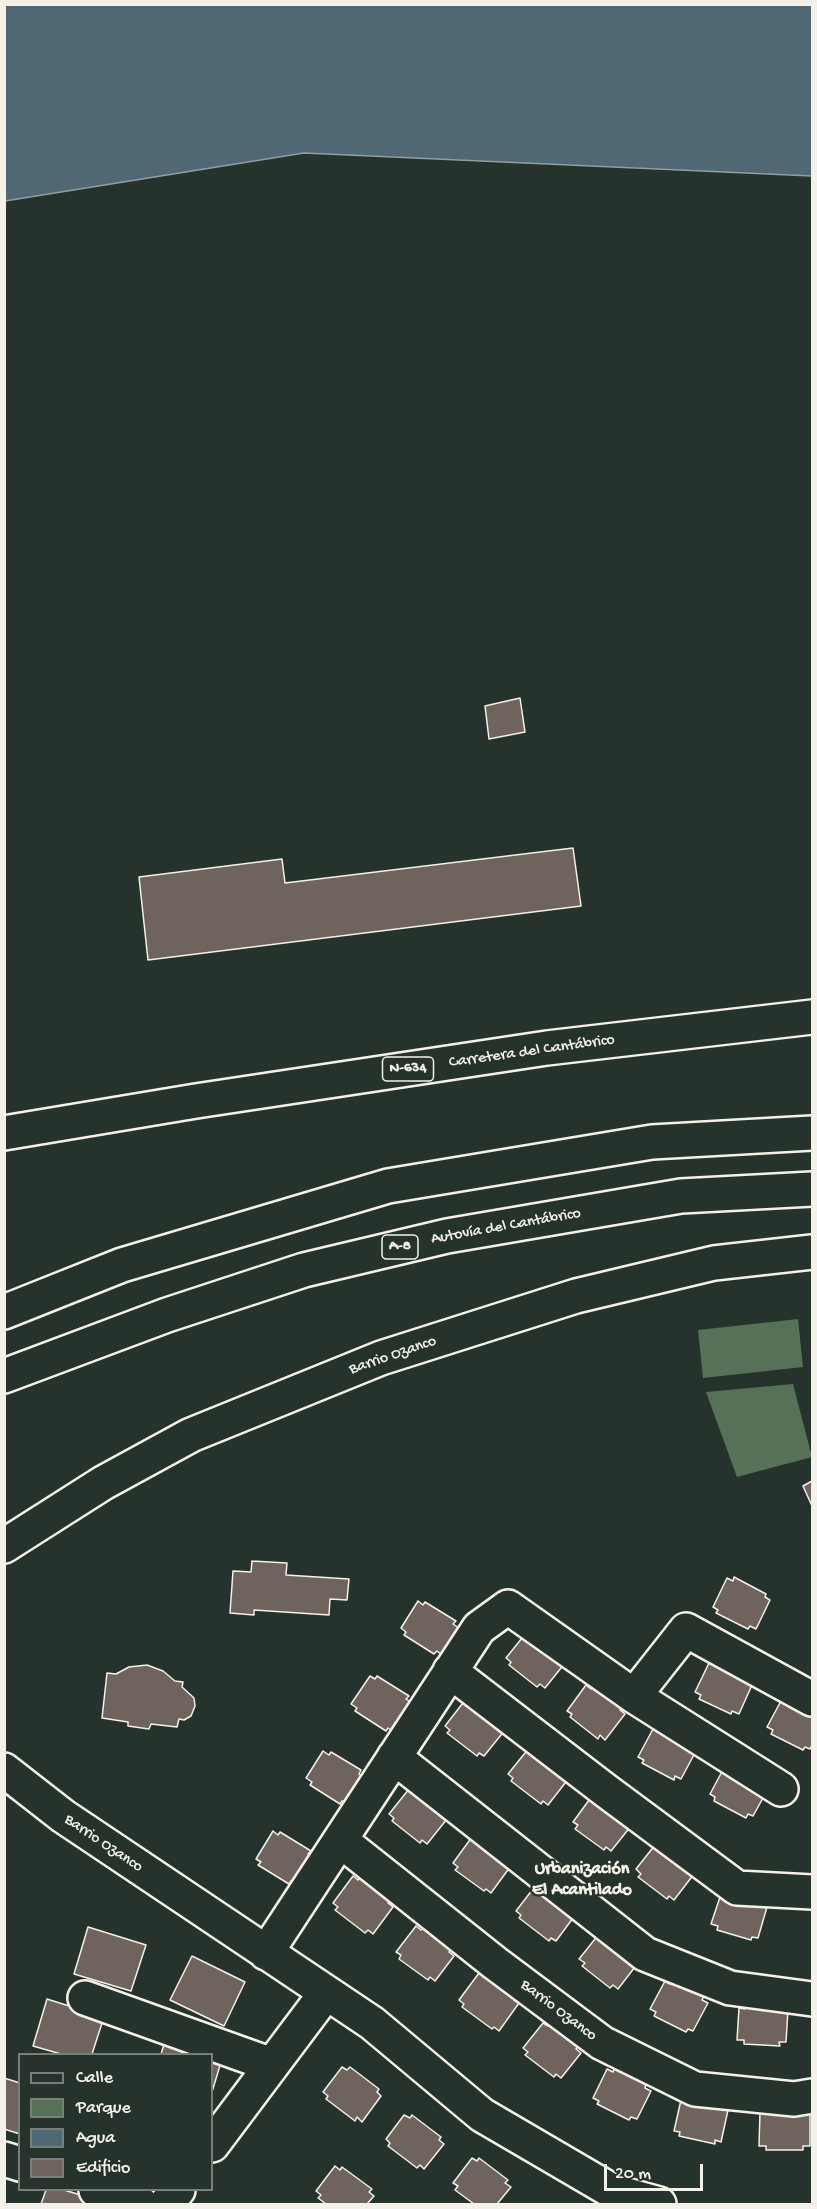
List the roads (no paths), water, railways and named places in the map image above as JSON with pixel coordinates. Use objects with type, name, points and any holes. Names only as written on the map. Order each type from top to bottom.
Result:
[{"type":"main road","name":"Carretera del Cantábrico","points":[[4,1133],[196,1101],[536,1050],[813,1017]]},
{"type":"main road","points":[[4,1312],[122,1265],[388,1186],[652,1142],[813,1133]]},
{"type":"main road","name":"Autovía del Cantábrico","points":[[4,1376],[166,1315],[304,1270],[425,1242],[681,1196],[813,1189]]},
{"type":"main road","name":"Barrio Ozanco","points":[[4,1546],[103,1483],[191,1435],[381,1358],[588,1294],[714,1263],[813,1252]]},
{"type":"main road","points":[[266,1953],[479,1628],[508,1607],[634,1696],[781,1789]]},
{"type":"main road","points":[[634,1696],[686,1630],[813,1699]]},
{"type":"main road","points":[[450,1671],[737,1888],[813,1892]]},
{"type":"main road","points":[[394,1757],[645,1954],[730,1989],[813,1999]]},
{"type":"main road","name":"Barrio Ozanco","points":[[4,1770],[63,1816],[372,2023],[482,2115],[612,2191],[659,2205]]},
{"type":"main road","name":"Barrio Ozanco","points":[[340,1840],[495,1963],[602,2043],[696,2089],[794,2099],[813,2096]]},
{"type":"main road","points":[[214,2138],[327,1993]]},
{"type":"main road","points":[[85,1998],[272,2066]]},
{"type":"main road","points":[[99,2191],[141,2205]]},
{"type":"main road","points":[[166,2205],[177,2191]]},
{"type":"water","points":[[5,4],[812,5],[812,176],[304,153],[5,201]]},
{"type":"district","name":"Urbanización El Acantilado","points":[[582,1880]]}]
